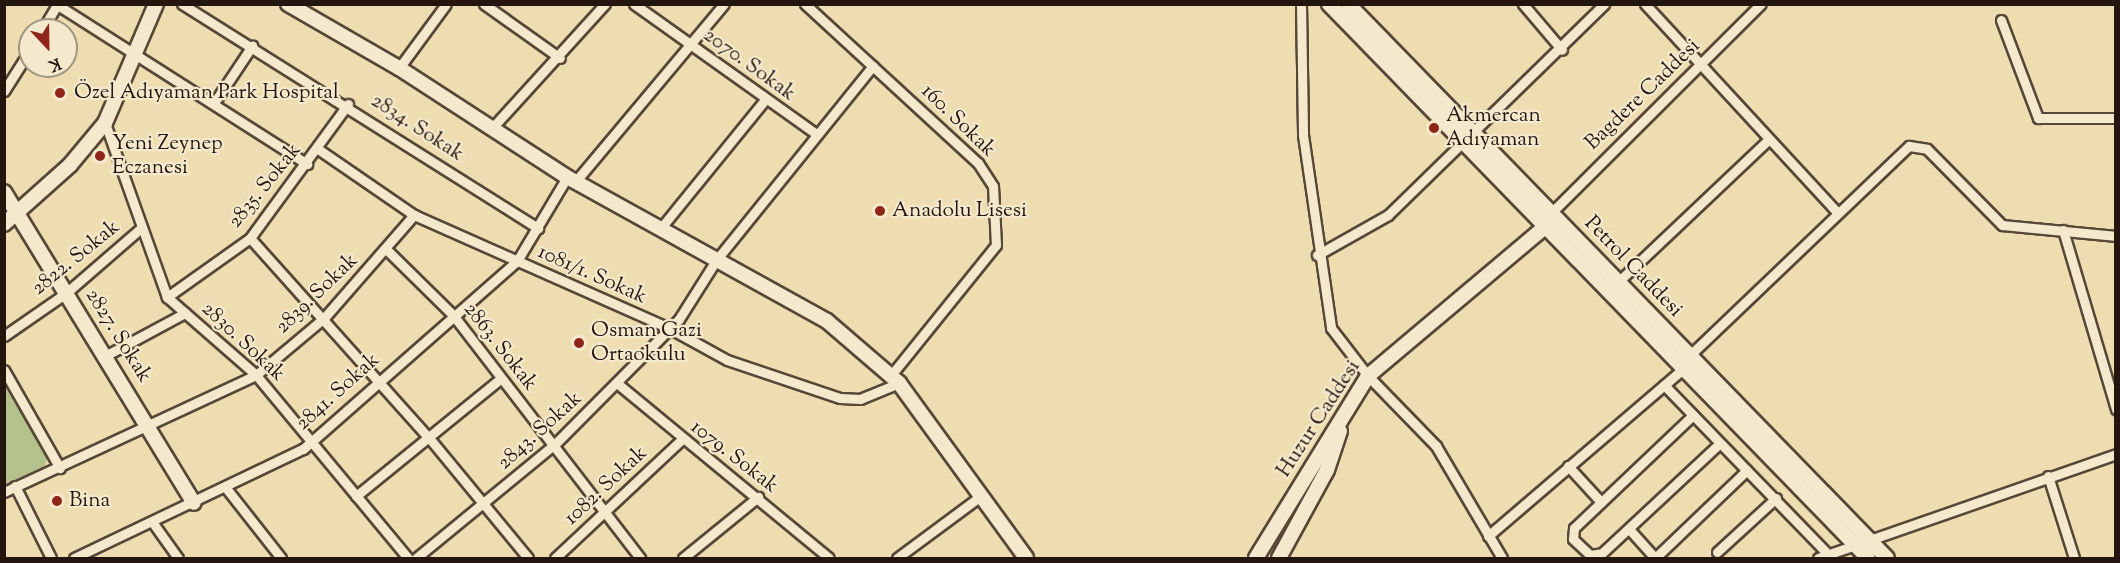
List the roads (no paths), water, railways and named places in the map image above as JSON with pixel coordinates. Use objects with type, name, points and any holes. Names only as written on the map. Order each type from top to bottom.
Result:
[{"type":"main road","points":[[4,224],[17,214],[105,123],[156,4]]},
{"type":"main road","points":[[288,4],[399,68],[571,180],[828,321],[895,379],[1026,558]]},
{"type":"main road","points":[[1329,4],[1469,138]]},
{"type":"main road","name":"Petrol Caddesi","points":[[1348,4],[1469,138],[1548,219],[1618,282],[1887,558]]},
{"type":"main road","name":"2827. Sokak","points":[[4,192],[150,426],[194,502]]},
{"type":"main road","points":[[1548,219],[1683,369],[1868,558]]},
{"type":"main road","name":"Huzur Caddesi","points":[[1256,558],[1349,403],[1368,376],[1548,219]]},
{"type":"main road","points":[[1279,558],[1327,470],[1349,403]]},
{"type":"street","name":"2834. Sokak","points":[[182,4],[348,104],[538,228]]},
{"type":"street","points":[[399,68],[446,4]]},
{"type":"street","points":[[484,4],[560,58]]},
{"type":"street","points":[[492,129],[560,58],[605,4]]},
{"type":"street","name":"2070. Sokak","points":[[633,4],[765,100],[815,133]]},
{"type":"street","name":"2841. Sokak","points":[[74,558],[153,524],[226,488],[313,440],[378,380],[517,261],[571,180],[724,4]]},
{"type":"street","name":"160. Sokak","points":[[805,4],[983,169],[993,186],[999,232],[991,253],[895,379]]},
{"type":"street","points":[[1301,4],[1303,135],[1317,255],[1331,328],[1368,376],[1436,446],[1502,558]]},
{"type":"street","points":[[1523,4],[1562,50]]},
{"type":"street","points":[[1317,255],[1388,215],[1562,50],[1604,4]]},
{"type":"street","points":[[1645,4],[1837,212]]},
{"type":"street","name":"Bagdere Caddesi","points":[[1548,219],[1761,4]]},
{"type":"street","points":[[49,18],[57,5],[136,51],[307,164]]},
{"type":"street","points":[[2001,20],[2038,118],[2115,118]]},
{"type":"street","points":[[214,102],[252,46]]},
{"type":"street","name":"2843. Sokak","points":[[416,558],[484,505],[555,444],[618,384],[669,328],[717,259],[815,133],[873,66]]},
{"type":"street","points":[[4,91],[18,69]]},
{"type":"street","points":[[660,230],[765,100]]},
{"type":"street","name":"2835. Sokak","points":[[167,297],[250,238],[318,149],[348,104]]},
{"type":"street","name":"2830. Sokak","points":[[105,123],[167,297],[256,375],[313,440],[408,558]]},
{"type":"street","points":[[1618,282],[1769,139]]},
{"type":"street","points":[[1690,356],[1900,150],[1919,145],[1995,221],[2024,231],[2063,230],[2115,236]]},
{"type":"street","name":"1081/1. Sokak","points":[[318,149],[414,215],[669,328],[727,360],[840,398],[860,399],[895,379]]},
{"type":"street","name":"2839. Sokak","points":[[4,492],[60,468],[256,375],[324,318],[387,250],[414,215]]},
{"type":"street","name":"2822. Sokak","points":[[4,336],[66,293],[141,228]]},
{"type":"street","points":[[2063,230],[2115,409]]},
{"type":"street","points":[[250,238],[430,439],[528,558]]},
{"type":"street","name":"2863. Sokak","points":[[387,250],[453,315],[500,379],[555,444],[640,558]]},
{"type":"street","points":[[105,356],[185,313]]},
{"type":"street","points":[[1488,536],[1683,369]]},
{"type":"street","points":[[4,370],[60,468]]},
{"type":"street","points":[[356,496],[430,439],[500,379]]},
{"type":"street","name":"1079. Sokak","points":[[618,384],[681,440],[758,496],[822,556]]},
{"type":"street","points":[[1664,385],[1829,555]]},
{"type":"street","points":[[1693,415],[1574,528],[1573,539],[1595,556],[1629,529],[1720,442]]},
{"type":"street","name":"1082. Sokak","points":[[555,558],[606,513],[681,440]]},
{"type":"street","points":[[1818,558],[2115,454]]},
{"type":"street","points":[[1568,466],[1601,502]]},
{"type":"street","points":[[1629,529],[1655,558],[1747,470]]},
{"type":"street","points":[[2048,476],[2074,558]]},
{"type":"street","points":[[15,486],[51,558]]},
{"type":"street","points":[[226,488],[281,558]]},
{"type":"street","points":[[897,558],[982,495]]},
{"type":"street","points":[[682,558],[758,496]]},
{"type":"street","points":[[1717,552],[1776,498]]},
{"type":"street","points":[[153,524],[178,558]]},
{"type":"place","name":"Özel Adıyaman Park Hospital","points":[[60,93]]},
{"type":"place","name":"Akmercan Adıyaman","points":[[1434,128]]},
{"type":"place","name":"Yeni Zeynep Eczanesi","points":[[100,156]]},
{"type":"place","name":"Anadolu Lisesi","points":[[880,211]]},
{"type":"place","name":"Osman Gazi Ortaokulu","points":[[579,343]]},
{"type":"place","name":"Bina","points":[[57,501]]}]
